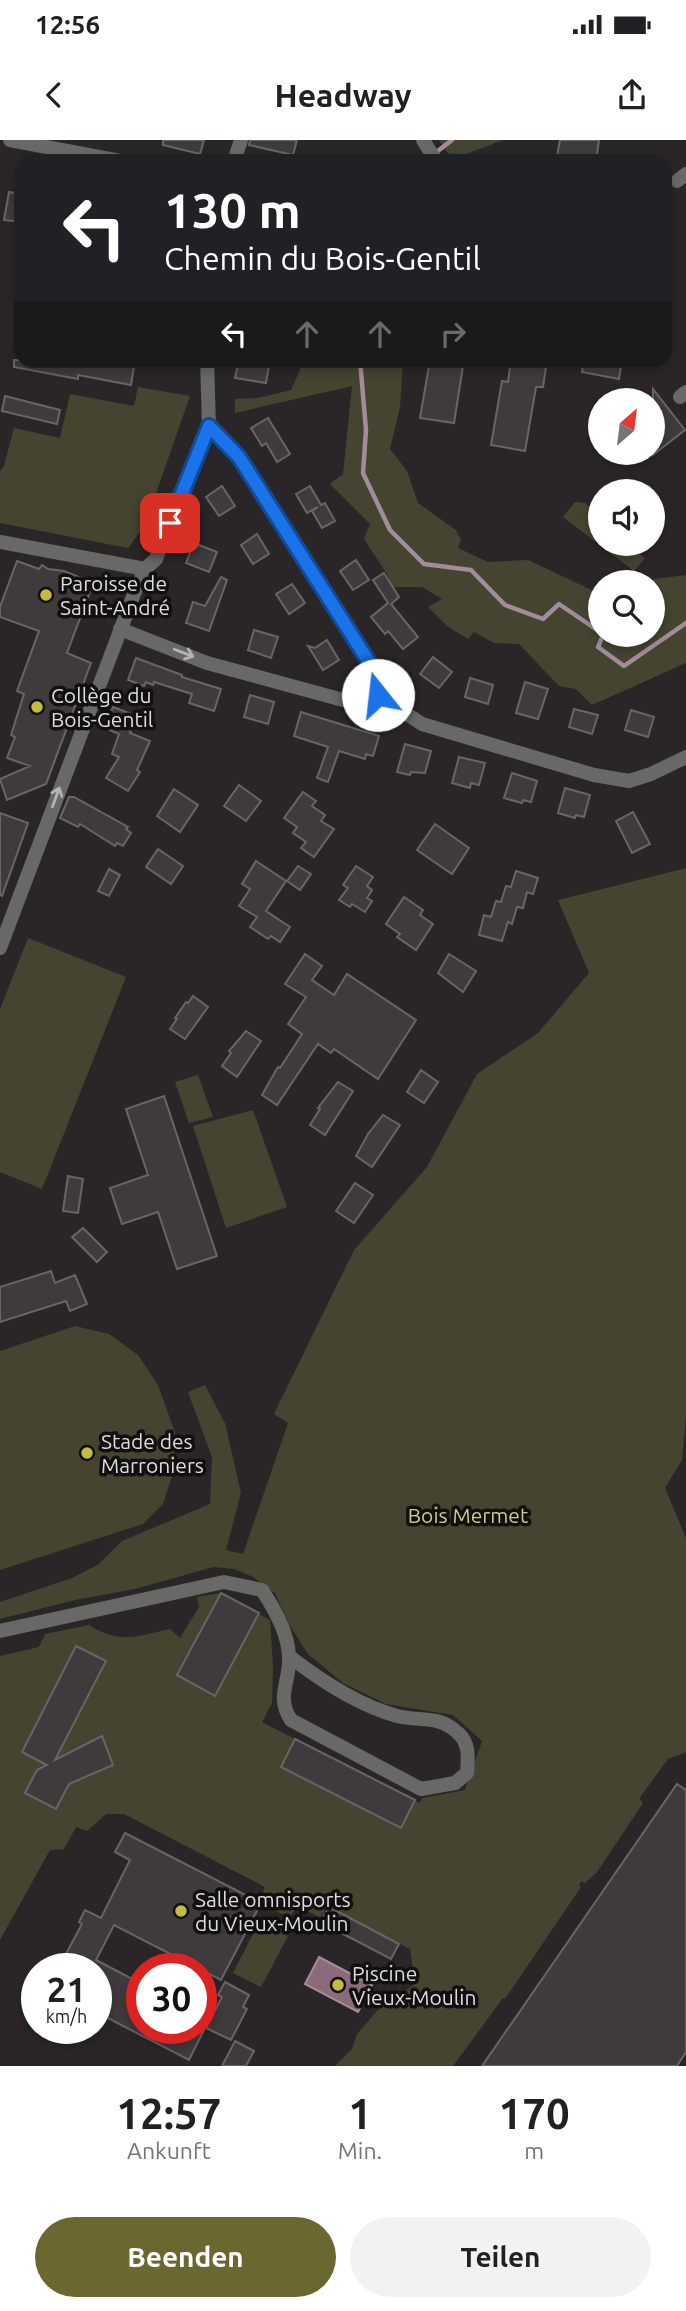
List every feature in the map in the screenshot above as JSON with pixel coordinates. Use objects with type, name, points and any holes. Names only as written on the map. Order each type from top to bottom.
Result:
[{"type":"street","points":[[10,140],[83,154]]},
{"type":"street","points":[[0,948],[120,629],[145,569],[156,559],[209,426],[207,368]]},
{"type":"street","points":[[209,426],[239,457],[372,667],[378,695],[422,724],[594,775],[629,780],[651,774],[686,757]]},
{"type":"street","points":[[0,542],[145,569]]},
{"type":"street","points":[[120,629],[207,663],[354,703],[378,695]]},
{"type":"street","points":[[0,1631],[224,1581],[262,1590],[276,1611],[289,1656],[283,1699],[291,1720],[421,1789],[455,1783],[467,1773],[468,1751],[459,1733],[436,1719],[399,1717],[368,1705],[317,1678],[289,1656]]},
{"type":"green space","points":[[439,140],[503,140],[466,154],[447,152]]},
{"type":"green space","points":[[301,368],[403,368],[400,407],[390,449],[407,471],[418,503],[456,530],[461,540],[458,548],[488,562],[528,560],[588,588],[588,647],[665,647],[665,578],[686,575],[686,663],[592,705],[576,689],[559,686],[519,644],[494,643],[474,632],[468,639],[447,626],[428,607],[442,599],[422,587],[386,587],[389,577],[364,539],[370,524],[330,484],[343,474],[352,386],[235,413],[235,399],[258,398],[291,390]]},
{"type":"green space","points":[[138,387],[190,396],[145,525],[128,548],[0,523],[0,471],[4,466],[14,428],[60,438],[70,394],[134,406]]},
{"type":"green space","points":[[575,502],[585,503],[588,505],[588,536],[563,517]]},
{"type":"green space","points":[[614,556],[645,558],[633,570]]},
{"type":"green space","name":"Bois Mermet","points":[[686,868],[686,1415],[682,1460],[665,1488],[686,1538],[686,1752],[668,1759],[641,1796],[643,1803],[597,1872],[585,1883],[581,1881],[581,1887],[505,1999],[503,1998],[453,2066],[335,2066],[352,2049],[357,2034],[378,2010],[415,1984],[410,1949],[327,1906],[320,1918],[297,1905],[290,1918],[258,1902],[265,1887],[124,1814],[106,1814],[87,1831],[76,1827],[64,1849],[50,1850],[0,1940],[0,1656],[39,1647],[45,1634],[89,1625],[120,1637],[170,1629],[180,1638],[199,1607],[197,1597],[221,1593],[270,1620],[272,1703],[262,1722],[419,1803],[423,1798],[465,1790],[482,1741],[453,1715],[386,1704],[343,1683],[308,1654],[290,1626],[275,1593],[253,1577],[235,1569],[213,1567],[135,1589],[75,1600],[0,1619],[0,1602],[72,1578],[99,1564],[122,1541],[210,1504],[212,1457],[188,1392],[205,1385],[225,1423],[241,1493],[226,1550],[243,1554],[288,1423],[274,1414],[354,1250],[427,1167],[477,1074],[538,1033],[589,973],[558,900]]},
{"type":"green space","points":[[28,938],[126,977],[42,1189],[0,1172],[0,1009]]},
{"type":"green space","points":[[198,1075],[213,1117],[189,1123],[175,1082]]},
{"type":"green space","points":[[253,1110],[287,1207],[226,1228],[193,1126]]},
{"type":"green space","name":"Stade des Marroniers","points":[[75,1326],[109,1334],[138,1355],[158,1385],[175,1433],[173,1473],[163,1504],[143,1524],[0,1570],[0,1351]]},
{"type":"green space","points":[[259,1922],[288,1936],[261,1987],[233,1973]]},
{"type":"shaded area","name":"Piscine Vieux-Moulin","points":[[319,1957],[372,1985],[358,2012],[305,1984]]},
{"type":"building","points":[[163,140],[204,140],[200,154],[163,145]]},
{"type":"building","points":[[250,140],[297,140],[293,154],[249,145]]},
{"type":"building","points":[[560,140],[599,140],[597,154],[557,154]]},
{"type":"building","points":[[9,192],[14,193],[14,221],[4,220]]},
{"type":"building","points":[[19,368],[134,368],[131,385],[78,375],[78,379]]},
{"type":"building","points":[[237,368],[269,368],[266,383],[235,378]]},
{"type":"building","points":[[429,368],[463,368],[454,423],[420,418]]},
{"type":"building","points":[[510,368],[546,368],[543,387],[536,387],[525,451],[491,445],[502,381],[508,382]]},
{"type":"building","points":[[583,368],[621,368],[619,379],[582,372]]},
{"type":"building","points":[[5,396],[60,410],[57,424],[2,411]]},
{"type":"building","points":[[665,404],[685,430],[665,446]]},
{"type":"building","points":[[268,418],[290,454],[277,462],[266,443],[262,446],[251,428]]},
{"type":"building","points":[[222,486],[235,506],[219,516],[206,497]]},
{"type":"building","points":[[310,486],[321,505],[325,503],[335,521],[322,528],[312,511],[318,507],[307,513],[296,494]]},
{"type":"building","points":[[257,534],[269,554],[253,564],[241,545]]},
{"type":"building","points":[[194,543],[217,552],[209,572],[186,563]]},
{"type":"building","points":[[356,560],[369,580],[353,590],[340,571]]},
{"type":"building","points":[[17,561],[39,569],[42,565],[48,569],[64,571],[79,577],[76,584],[91,589],[67,653],[91,663],[46,784],[7,800],[0,779],[30,766],[7,758],[15,737],[11,735],[24,694],[17,691],[39,631],[0,617],[0,607]]},
{"type":"building","points":[[384,573],[399,597],[391,604],[418,637],[403,649],[388,631],[385,634],[371,617],[388,603],[373,580]]},
{"type":"building","points":[[221,577],[227,580],[209,631],[186,623],[193,602],[205,606]]},
{"type":"building","points":[[292,584],[305,603],[289,614],[276,594]]},
{"type":"building","points":[[254,630],[278,637],[271,658],[248,650]]},
{"type":"building","points":[[327,640],[339,660],[323,670],[308,646],[315,648]]},
{"type":"building","points":[[433,657],[452,672],[439,688],[420,674]]},
{"type":"building","points":[[136,658],[221,689],[214,711],[189,703],[192,694],[154,682],[153,685],[146,682],[144,686],[128,680]]},
{"type":"building","points":[[470,678],[493,685],[488,704],[465,697]]},
{"type":"building","points":[[525,682],[548,689],[538,719],[516,713]]},
{"type":"building","points":[[250,695],[274,702],[268,724],[244,717]]},
{"type":"building","points":[[113,707],[137,716],[130,733],[150,741],[137,770],[140,772],[128,791],[106,778],[119,757],[112,754],[119,734],[105,728]]},
{"type":"building","points":[[574,709],[598,715],[592,734],[569,727]]},
{"type":"building","points":[[631,710],[654,717],[648,737],[625,730]]},
{"type":"building","points":[[301,712],[379,736],[373,756],[366,754],[365,759],[339,751],[328,782],[317,778],[328,747],[294,736]]},
{"type":"building","points":[[405,744],[431,751],[425,773],[411,772],[410,775],[397,772]]},
{"type":"building","points":[[459,757],[485,763],[479,785],[471,783],[470,788],[452,783]]},
{"type":"building","points":[[512,773],[537,781],[531,802],[523,800],[522,803],[504,798]]},
{"type":"building","points":[[239,785],[261,801],[246,821],[224,806]]},
{"type":"building","points":[[565,788],[590,795],[584,817],[576,815],[575,818],[558,813]]},
{"type":"building","points":[[174,789],[198,805],[180,832],[157,816]]},
{"type":"building","points":[[303,792],[316,801],[312,806],[325,815],[321,821],[334,829],[314,857],[301,848],[306,842],[293,833],[297,827],[284,818]]},
{"type":"building","points":[[69,797],[74,797],[128,827],[126,829],[131,833],[123,846],[117,843],[115,846],[80,824],[78,827],[60,818]]},
{"type":"building","points":[[633,812],[650,844],[632,853],[616,821]]},
{"type":"building","points":[[0,813],[28,823],[2,896],[0,895]]},
{"type":"building","points":[[435,824],[469,848],[452,874],[417,850]]},
{"type":"building","points":[[158,849],[183,866],[171,884],[146,867]]},
{"type":"building","points":[[256,861],[286,881],[266,911],[290,927],[280,942],[271,936],[268,939],[250,927],[257,917],[239,906],[250,889],[242,884]]},
{"type":"building","points":[[298,866],[311,874],[300,890],[287,881]]},
{"type":"building","points":[[356,866],[373,877],[367,886],[372,890],[367,898],[372,901],[365,912],[339,900],[348,888],[343,885]]},
{"type":"building","points":[[109,869],[120,875],[109,896],[98,891]]},
{"type":"building","points":[[516,871],[538,878],[533,894],[527,892],[523,908],[517,907],[512,924],[508,922],[502,941],[479,935],[484,915],[491,917],[496,901],[501,902],[506,886],[511,887]]},
{"type":"building","points":[[404,897],[423,910],[420,915],[433,924],[416,950],[397,937],[400,934],[386,924]]},
{"type":"building","points":[[305,954],[322,966],[312,980],[334,995],[347,974],[416,1020],[378,1079],[334,1049],[331,1053],[318,1044],[277,1105],[262,1095],[302,1034],[288,1024],[306,997],[285,984]]},
{"type":"building","points":[[449,954],[476,971],[463,992],[438,973]]},
{"type":"building","points":[[193,996],[208,1007],[185,1039],[170,1029],[186,1002]]},
{"type":"building","points":[[246,1031],[261,1041],[237,1077],[222,1066],[231,1053],[229,1051]]},
{"type":"building","points":[[421,1070],[438,1082],[424,1103],[407,1092]]},
{"type":"building","points":[[338,1082],[353,1091],[325,1135],[310,1125],[320,1109],[318,1108]]},
{"type":"building","points":[[164,1096],[217,1256],[177,1269],[158,1212],[122,1224],[110,1188],[148,1175],[126,1109]]},
{"type":"building","points":[[383,1115],[400,1125],[372,1167],[356,1156]]},
{"type":"building","points":[[68,1176],[83,1179],[78,1213],[63,1211]]},
{"type":"building","points":[[355,1183],[373,1195],[354,1223],[336,1211]]},
{"type":"building","points":[[83,1228],[107,1252],[97,1262],[72,1237]]},
{"type":"building","points":[[51,1271],[55,1283],[75,1275],[87,1304],[70,1311],[66,1301],[0,1322],[0,1287]]},
{"type":"building","points":[[221,1593],[259,1613],[215,1696],[177,1675]]},
{"type":"building","points":[[76,1646],[106,1661],[55,1760],[102,1736],[113,1765],[69,1784],[56,1809],[25,1793],[37,1770],[47,1765],[22,1752]]},
{"type":"building","points":[[295,1739],[415,1800],[401,1828],[281,1767]]},
{"type":"building","points":[[677,1784],[686,1790],[686,2052],[677,2066],[482,2066]]},
{"type":"building","name":"Salle omnisports du Vieux-Moulin","points":[[125,1833],[261,1903],[221,1980],[217,1978],[217,1953],[168,1953],[114,1925],[100,1953],[67,1953],[82,1924],[79,1922],[85,1910],[101,1918],[130,1860],[115,1852]]},
{"type":"building","points":[[329,1907],[399,1944],[391,1959],[320,1922]]},
{"type":"building","name":"Salle omnisports du Vieux-Moulin","points":[[112,1968],[126,1976],[126,2027],[112,2020]]},
{"type":"building","points":[[225,1982],[249,1995],[243,2007],[247,2009],[231,2040],[217,2033],[217,2007],[222,1997],[218,1995]]},
{"type":"building","points":[[235,2041],[254,2051],[246,2066],[222,2066]]},
{"type":"building","name":"Salle omnisports du Vieux-Moulin","points":[[158,2044],[197,2044],[189,2060]]},
{"type":"waterway","points":[[434,154],[452,140]]},
{"type":"waterway","points":[[361,368],[366,430],[363,473],[390,530],[424,564],[471,570],[505,605],[543,619],[559,604],[588,624]]},
{"type":"waterway","points":[[665,638],[686,623]]},
{"type":"waterway","points":[[598,647],[624,666],[651,647]]},
{"type":"place","name":"Paroisse de Saint-André","points":[[46,595]]},
{"type":"place","name":"Collège du Bois-Gentil","points":[[37,707]]},
{"type":"place","name":"Stade des Marroniers","points":[[87,1453]]},
{"type":"place","name":"Salle omnisports du Vieux-Moulin","points":[[181,1911]]},
{"type":"place","name":"Piscine Vieux-Moulin","points":[[338,1985]]},
{"type":"route","points":[[170,523],[209,426],[239,457],[372,667],[378,695]]}]
